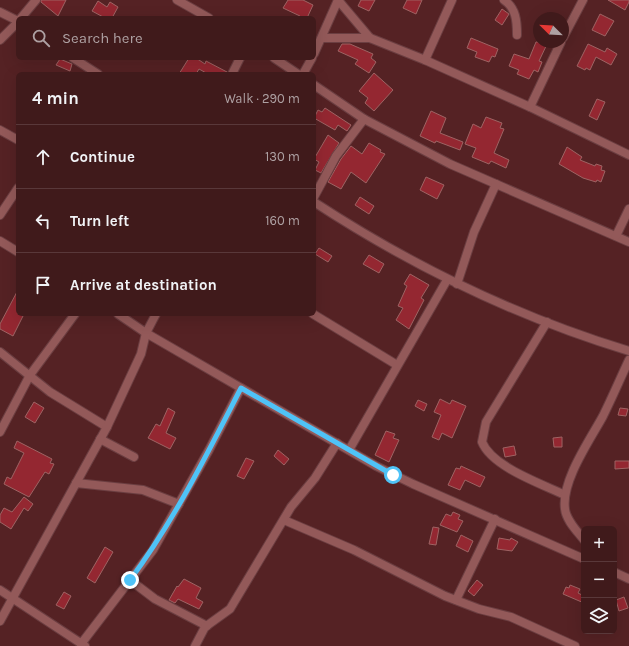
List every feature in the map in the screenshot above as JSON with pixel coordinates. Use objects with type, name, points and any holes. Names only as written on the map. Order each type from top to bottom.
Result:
[{"type":"street","points":[[23,16],[36,0]]},
{"type":"street","points":[[177,0],[205,16]]},
{"type":"street","points":[[316,50],[338,0],[370,38]]},
{"type":"street","points":[[425,60],[452,0]]},
{"type":"street","points":[[504,0],[512,7],[517,34]]},
{"type":"street","points":[[569,27],[583,0]]},
{"type":"street","points":[[0,12],[16,20]]},
{"type":"street","points":[[0,40],[16,23]]},
{"type":"street","points":[[322,38],[370,38],[425,60],[530,107],[629,156]]},
{"type":"street","points":[[530,107],[558,48]]},
{"type":"street","points":[[76,60],[94,72]]},
{"type":"street","points":[[233,72],[239,60]]},
{"type":"street","points":[[277,60],[295,72]]},
{"type":"street","points":[[304,72],[311,60]]},
{"type":"street","points":[[316,86],[364,119],[450,164],[629,242]]},
{"type":"street","points":[[316,193],[336,156],[364,119]]},
{"type":"street","points":[[0,130],[16,139]]},
{"type":"street","points":[[457,284],[474,232],[496,184]]},
{"type":"street","points":[[0,215],[16,191]]},
{"type":"street","points":[[316,203],[353,227],[447,280],[547,322],[629,351]]},
{"type":"street","points":[[616,236],[629,209]]},
{"type":"street","points":[[0,240],[16,251]]},
{"type":"street","points":[[348,450],[447,280]]},
{"type":"street","points":[[0,432],[30,375],[73,316]]},
{"type":"street","points":[[121,316],[146,333],[393,475],[581,558]]},
{"type":"street","points":[[0,621],[107,427],[141,354],[146,333],[155,316]]},
{"type":"street","points":[[316,316],[397,365]]},
{"type":"street","points":[[547,322],[486,422],[482,442],[490,453],[514,471],[565,495]]},
{"type":"street","points":[[0,352],[50,392],[107,427]]},
{"type":"street","points":[[581,536],[568,517],[565,509],[565,495],[575,467],[629,360]]},
{"type":"street","points":[[0,590],[83,645],[153,550],[241,388]]},
{"type":"street","points":[[100,439],[134,457]]},
{"type":"street","points":[[195,646],[207,626],[230,609],[291,507],[315,478],[337,443]]},
{"type":"street","points":[[76,483],[144,490],[179,504]]},
{"type":"street","points":[[456,600],[495,519]]},
{"type":"street","points":[[284,520],[347,546],[402,575],[456,600],[479,609],[511,617],[575,646]]},
{"type":"street","points":[[617,573],[628,577]]},
{"type":"street","points":[[130,580],[155,599],[207,626]]},
{"type":"building","points":[[41,0],[66,0],[58,16],[41,2]]},
{"type":"building","points":[[288,0],[303,0],[313,5],[308,16],[300,16],[283,8]]},
{"type":"building","points":[[361,0],[375,0],[369,11],[358,6]]},
{"type":"building","points":[[407,0],[422,0],[416,14],[403,8]]},
{"type":"building","points":[[608,0],[629,0],[629,2],[625,10]]},
{"type":"building","points":[[98,1],[107,7],[110,2],[118,7],[113,16],[101,16],[92,11]]},
{"type":"building","points":[[502,9],[509,14],[502,25],[495,20]]},
{"type":"building","points":[[600,14],[614,21],[605,36],[592,30]]},
{"type":"building","points":[[471,38],[498,49],[495,57],[492,56],[489,62],[475,57],[477,52],[467,48]]},
{"type":"building","points":[[342,44],[350,44],[373,54],[371,58],[376,62],[369,73],[355,64],[358,60],[338,51]]},
{"type":"building","points":[[588,44],[605,52],[607,48],[617,54],[611,65],[596,57],[590,70],[586,68],[585,70],[577,66]]},
{"type":"building","points":[[534,48],[545,48],[539,61],[542,62],[538,72],[534,70],[529,79],[517,74],[519,70],[509,66],[514,54],[529,59]]},
{"type":"building","points":[[59,60],[72,64],[70,71],[56,65]]},
{"type":"building","points":[[188,60],[199,60],[205,64],[206,61],[227,72],[204,72],[199,69],[197,72],[180,72]]},
{"type":"building","points":[[374,73],[393,90],[374,111],[365,103],[368,98],[359,91]]},
{"type":"building","points":[[597,99],[605,102],[597,120],[589,116]]},
{"type":"building","points":[[325,108],[351,125],[347,131],[338,125],[335,130],[316,119],[318,110],[322,112]]},
{"type":"building","points":[[431,111],[446,118],[440,133],[463,142],[460,150],[436,141],[435,143],[420,136]]},
{"type":"building","points":[[486,117],[502,123],[500,128],[504,129],[494,153],[509,160],[506,168],[491,161],[489,164],[472,157],[476,148],[465,144],[473,124],[481,128]]},
{"type":"building","points":[[328,135],[339,143],[321,173],[316,170],[319,162],[316,160],[316,156]]},
{"type":"building","points":[[369,143],[385,154],[366,183],[351,172],[341,189],[328,182],[341,159],[351,146],[362,154]]},
{"type":"building","points":[[567,147],[582,157],[580,160],[595,166],[596,164],[602,166],[601,170],[605,171],[601,182],[583,178],[559,164]]},
{"type":"building","points":[[426,177],[444,185],[437,199],[420,190]]},
{"type":"building","points":[[360,197],[374,206],[369,214],[355,205]]},
{"type":"building","points":[[319,248],[332,256],[328,262],[316,255]]},
{"type":"building","points":[[369,255],[384,264],[379,273],[363,264]]},
{"type":"building","points":[[410,274],[429,285],[421,298],[424,300],[409,329],[396,320],[403,308],[398,306],[407,286],[404,284]]},
{"type":"building","points":[[16,294],[16,316],[23,316],[13,336],[0,329],[0,324]]},
{"type":"building","points":[[440,399],[450,404],[452,400],[466,406],[452,438],[442,433],[439,440],[432,437],[441,415],[434,412]]},
{"type":"building","points":[[418,400],[427,404],[424,411],[415,406]]},
{"type":"building","points":[[34,402],[44,408],[35,423],[25,417]]},
{"type":"building","points":[[168,408],[175,412],[166,433],[176,438],[170,449],[148,438],[156,424],[160,426]]},
{"type":"building","points":[[620,408],[628,409],[626,416],[618,415]]},
{"type":"building","points":[[386,431],[395,434],[393,438],[399,440],[389,462],[375,455]]},
{"type":"building","points":[[562,437],[562,447],[554,447],[553,438]]},
{"type":"building","points":[[17,441],[52,459],[50,463],[54,464],[49,474],[45,472],[29,497],[4,484],[7,477],[11,479],[24,453],[14,448]]},
{"type":"building","points":[[514,446],[516,455],[505,457],[503,448]]},
{"type":"building","points":[[278,450],[289,459],[284,465],[274,456]]},
{"type":"building","points":[[246,458],[254,461],[244,479],[237,476]]},
{"type":"building","points":[[615,461],[629,461],[629,468],[615,469]]},
{"type":"building","points":[[461,466],[485,477],[480,487],[465,480],[460,490],[448,485],[456,468],[460,469]]},
{"type":"building","points":[[24,497],[33,504],[28,511],[24,508],[11,529],[0,522],[0,515],[4,508],[12,512]]},
{"type":"building","points":[[453,512],[460,515],[458,519],[463,521],[457,532],[440,525],[446,514],[451,516]]},
{"type":"building","points":[[433,527],[439,528],[436,545],[429,544]]},
{"type":"building","points":[[461,535],[473,541],[468,552],[456,546]]},
{"type":"building","points":[[499,538],[510,540],[511,538],[518,542],[512,551],[497,549]]},
{"type":"building","points":[[105,547],[113,552],[95,583],[87,578]]},
{"type":"building","points":[[184,579],[201,588],[196,598],[203,602],[199,609],[178,599],[175,603],[169,600],[177,586],[178,587]]},
{"type":"building","points":[[477,580],[483,585],[474,596],[468,591]]},
{"type":"building","points":[[570,585],[580,589],[578,593],[581,594],[581,602],[563,594],[566,587],[569,588]]},
{"type":"building","points":[[64,592],[71,596],[64,609],[56,605]]},
{"type":"building","points":[[624,597],[628,608],[619,611],[617,600]]},
{"type":"route","points":[[130,580],[153,550],[209,450],[241,388],[393,475]]}]
